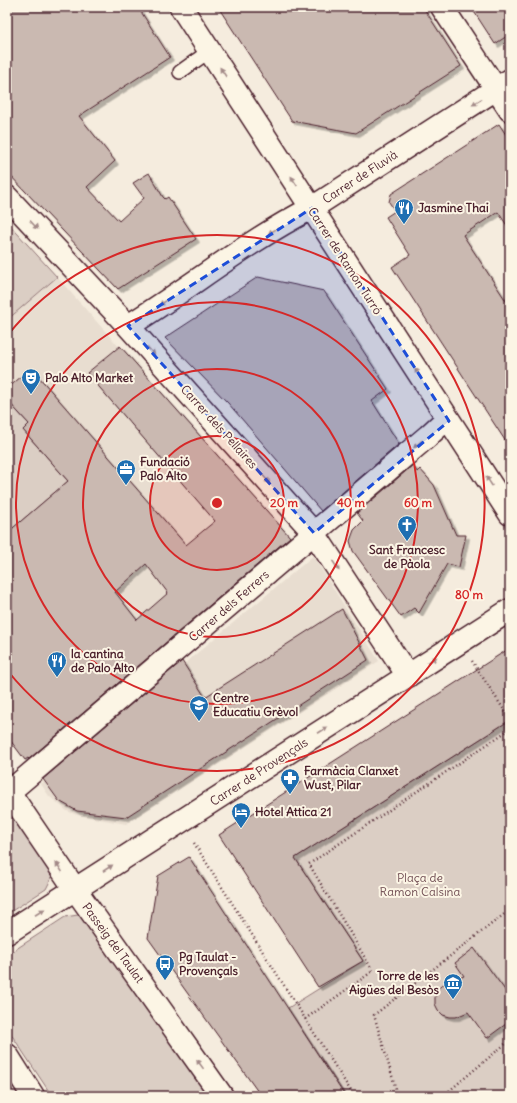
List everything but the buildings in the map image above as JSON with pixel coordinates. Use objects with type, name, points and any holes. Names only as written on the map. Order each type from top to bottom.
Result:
[{"type":"street","name":"Carrer de Ramon Turró","points":[[181,7],[510,514]]},
{"type":"street","points":[[442,7],[503,85],[510,110]]},
{"type":"street","name":"Carrer de Fluvià","points":[[128,326],[243,250],[312,208],[503,85]]},
{"type":"street","name":"Carrer dels Pellaires","points":[[7,197],[128,326],[309,537],[408,676]]},
{"type":"street","name":"Carrer dels Ferrers","points":[[8,790],[440,425],[449,421]]},
{"type":"street","name":"Carrer de Provençals","points":[[7,933],[510,610]]},
{"type":"street","name":"Passeig del Taulat","points":[[8,790],[75,889],[222,1096]]},
{"type":"street","points":[[7,1055],[33,1096]]},
{"type":"lane","points":[[180,72],[210,52]]},
{"type":"path","points":[[472,661],[510,719]]},
{"type":"path","points":[[305,1020],[373,970],[309,864],[510,729]]},
{"type":"path","points":[[510,833],[507,912],[510,945]]},
{"type":"path","points":[[194,843],[354,1096]]},
{"type":"path","points":[[398,1096],[374,1015],[507,912]]},
{"type":"path","points":[[443,1096],[510,1040]]},
{"type":"highlighted area","points":[[312,208],[449,421],[314,533],[128,326]]},
{"type":"shaded area","name":"Fundació Palo Alto","points":[[57,277],[291,538],[58,734],[7,661],[7,320]]},
{"type":"shaded area","name":"Centre Educatiu Grèvol","points":[[313,556],[379,661],[126,824],[77,815],[67,811],[49,796],[41,784]]},
{"type":"green space","points":[[7,222],[57,277],[7,320]]},
{"type":"green space","points":[[7,400],[29,424],[23,430],[68,481],[7,533]]},
{"type":"green space","name":"Plaça de Ramon Calsina","points":[[510,720],[510,1090],[501,1096],[346,1096],[288,1008],[363,961],[295,858]]},
{"type":"green space","points":[[7,806],[46,862],[52,877],[46,889],[7,914]]},
{"type":"green space","points":[[78,915],[88,920],[212,1096],[52,1096],[7,1028],[7,955],[65,917]]},
{"type":"place","name":"Jasmine Thai","points":[[404,225]]},
{"type":"place","name":"Palo Alto Market","points":[[31,395]]},
{"type":"place","name":"Fundació Palo Alto","points":[[126,486]]},
{"type":"place","name":"Sant Francesc de Pàola","points":[[407,542]]},
{"type":"place","name":"la cantina de Palo Alto","points":[[57,678]]},
{"type":"place","name":"Centre Educatiu Grèvol","points":[[199,722]]},
{"type":"place","name":"Farmàcia Clanxet Wust, Pilar","points":[[290,795]]},
{"type":"place","name":"Hotel Attica 21","points":[[241,829]]},
{"type":"place","name":"Pg Taulat - Provençals","points":[[165,981]]},
{"type":"place","name":"Torre de les Aigües del Besòs","points":[[453,1000]]}]
